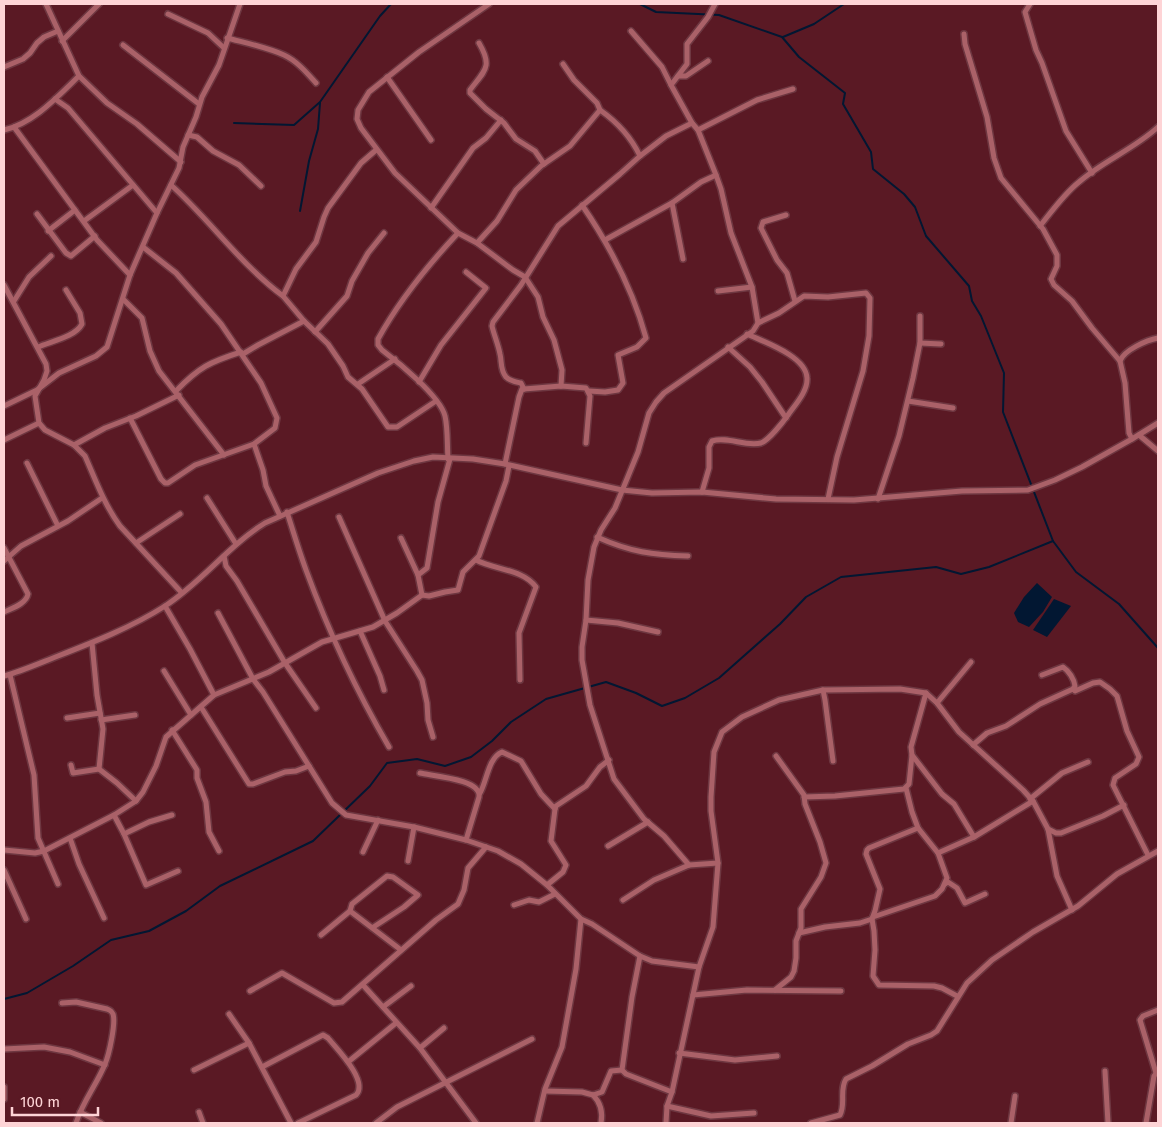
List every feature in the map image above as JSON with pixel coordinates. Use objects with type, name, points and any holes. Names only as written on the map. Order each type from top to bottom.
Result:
[{"type":"street","points":[[46,4],[79,76],[110,105],[137,124],[181,162]]},
{"type":"street","points":[[62,41],[99,4]]},
{"type":"street","points":[[4,406],[37,390],[59,373],[102,352],[107,347],[130,275],[181,162],[181,151],[196,117],[199,104],[215,74],[241,4]]},
{"type":"street","points":[[489,4],[425,47],[386,77],[364,99],[357,116],[360,128],[376,150],[395,173],[431,208],[458,233],[477,243],[525,277],[538,297],[554,340],[562,370],[561,386]]},
{"type":"street","points":[[671,85],[687,64],[687,44],[715,4]]},
{"type":"street","points":[[1030,4],[1025,12],[1036,50],[1066,131],[1092,173]]},
{"type":"street","points":[[168,14],[208,33],[224,48]]},
{"type":"street","points":[[4,67],[23,59],[44,37],[58,31]]},
{"type":"street","points":[[631,31],[662,67],[692,123],[698,130],[722,189],[731,233],[752,287],[758,323]]},
{"type":"street","points":[[964,34],[965,44],[988,117],[994,158],[1001,178],[1040,226],[1057,255],[1057,266],[1052,278],[1054,285],[1072,301],[1120,361],[1129,433],[1132,439]]},
{"type":"street","points":[[227,38],[253,44],[285,55],[305,70],[316,83]]},
{"type":"street","points":[[479,43],[488,62],[480,78],[470,90],[470,93],[507,125],[516,139],[535,151],[544,164]]},
{"type":"street","points":[[123,44],[199,104]]},
{"type":"street","points":[[678,76],[686,76],[708,62]]},
{"type":"street","points":[[563,64],[574,80],[597,103],[600,110],[631,140],[640,156]]},
{"type":"street","points":[[4,130],[14,127],[34,116],[79,76]]},
{"type":"street","points":[[386,77],[431,140]]},
{"type":"street","points":[[698,130],[757,100],[793,90]]},
{"type":"street","points":[[55,99],[68,108],[157,213]]},
{"type":"street","points":[[477,243],[497,221],[516,190],[544,164],[570,146],[600,110]]},
{"type":"street","points":[[431,208],[473,148],[486,138],[501,120]]},
{"type":"street","points":[[524,388],[521,383],[507,378],[504,373],[492,326],[521,285],[558,226],[666,136],[692,123]]},
{"type":"street","points":[[1040,226],[1078,182],[1137,144],[1158,126]]},
{"type":"street","points":[[14,127],[105,249],[130,275]]},
{"type":"street","points":[[188,135],[197,137],[213,151],[239,165],[261,186]]},
{"type":"street","points":[[283,296],[296,269],[316,242],[328,208],[361,163],[376,150]]},
{"type":"street","points":[[605,240],[672,203],[701,182],[716,175]]},
{"type":"street","points":[[171,184],[252,270],[283,296],[304,321],[328,344],[348,376],[358,384],[388,427],[397,427],[436,401]]},
{"type":"street","points":[[84,221],[133,185]]},
{"type":"street","points":[[672,203],[683,259]]},
{"type":"street","points":[[524,388],[561,386],[582,387],[589,391],[618,390],[623,383],[618,355],[637,347],[646,338],[622,272],[605,240],[582,205]]},
{"type":"street","points":[[48,231],[76,210]]},
{"type":"street","points":[[37,214],[48,231],[66,253],[71,256],[95,236]]},
{"type":"street","points":[[786,215],[764,222],[761,228],[781,267],[787,273],[795,301]]},
{"type":"street","points":[[315,332],[347,296],[352,281],[368,253],[384,233]]},
{"type":"street","points":[[418,575],[427,568],[438,502],[449,459],[445,416],[436,401],[404,366],[382,350],[378,345],[378,340],[428,267],[458,233]]},
{"type":"street","points":[[130,418],[161,479],[165,483],[172,481],[195,465],[254,444],[275,428],[277,418],[266,392],[242,353],[221,324],[179,276],[143,246]]},
{"type":"street","points":[[14,301],[29,277],[51,256]]},
{"type":"street","points":[[419,382],[445,340],[486,288],[466,272]]},
{"type":"street","points":[[4,285],[46,364],[47,370],[44,380],[37,390],[35,403],[39,423],[46,430],[74,445],[85,456],[102,498],[120,526],[182,593]]},
{"type":"street","points":[[718,291],[752,287]]},
{"type":"street","points":[[38,347],[80,329],[82,324],[80,313],[66,290]]},
{"type":"street","points":[[689,865],[664,836],[648,822],[614,779],[590,705],[582,660],[582,647],[590,564],[598,537],[615,508],[638,452],[649,414],[664,393],[753,331],[758,323],[779,313],[804,296],[866,293],[870,298],[865,363],[837,457],[828,499]]},
{"type":"street","points":[[123,299],[142,318],[150,352],[159,371],[178,393],[224,455]]},
{"type":"street","points":[[878,499],[899,436],[908,401],[920,343],[920,316]]},
{"type":"street","points":[[74,445],[178,393],[192,375],[202,367],[242,353],[304,321]]},
{"type":"street","points":[[702,492],[709,468],[709,448],[712,441],[724,440],[749,444],[763,442],[786,418],[802,395],[808,379],[798,361],[770,344],[747,334]]},
{"type":"street","points":[[1120,361],[1122,357],[1145,342],[1158,338]]},
{"type":"street","points":[[920,343],[941,344]]},
{"type":"street","points":[[728,348],[750,367],[786,418]]},
{"type":"street","points":[[358,384],[395,359]]},
{"type":"street","points":[[4,850],[35,853],[44,851],[114,815],[136,801],[143,792],[156,766],[166,737],[214,695],[253,679],[322,642],[360,631],[384,621],[422,595],[429,596],[458,590],[462,572],[480,556],[506,481],[519,397],[524,388]]},
{"type":"street","points":[[586,443],[589,391]]},
{"type":"street","points":[[908,401],[953,408]]},
{"type":"street","points":[[4,440],[39,423]]},
{"type":"street","points":[[58,884],[38,838],[34,775],[7,676],[118,632],[165,606],[203,576],[251,532],[287,512],[378,472],[433,457],[507,465],[622,490],[652,493],[702,492],[776,499],[878,499],[962,491],[1028,490],[1082,467],[1158,423]]},
{"type":"street","points":[[1139,435],[1158,451]]},
{"type":"street","points":[[254,444],[263,470],[266,486],[280,516]]},
{"type":"street","points":[[28,463],[58,526]]},
{"type":"street","points":[[4,561],[20,546],[58,526],[102,498]]},
{"type":"street","points":[[207,498],[236,544]]},
{"type":"street","points":[[287,512],[305,569],[334,638],[368,710],[389,747]]},
{"type":"street","points":[[136,543],[180,514]]},
{"type":"street","points":[[340,517],[384,621],[422,680],[427,703],[428,720],[434,737]]},
{"type":"street","points":[[598,537],[631,550],[654,555],[688,556]]},
{"type":"street","points":[[401,538],[418,575],[422,595]]},
{"type":"street","points":[[4,548],[28,594],[27,599],[22,603],[4,612]]},
{"type":"street","points":[[224,556],[226,566],[285,663],[316,708]]},
{"type":"street","points":[[476,560],[485,565],[530,579],[536,587],[519,633],[520,680]]},
{"type":"street","points":[[165,606],[214,695]]},
{"type":"street","points":[[218,613],[253,679],[264,692],[332,803],[346,815],[414,827],[466,840],[498,851],[521,864],[547,885],[581,919],[592,924],[640,956],[652,961],[699,967]]},
{"type":"street","points":[[586,620],[618,623],[658,632]]},
{"type":"street","points":[[360,631],[380,676],[384,690]]},
{"type":"street","points":[[92,643],[96,695],[103,736],[99,770]]},
{"type":"street","points":[[937,703],[971,662]]},
{"type":"street","points":[[1042,675],[1063,667],[1074,681],[1076,686],[1073,689]]},
{"type":"street","points":[[164,671],[191,715]]},
{"type":"street","points":[[973,744],[987,733],[1006,726],[1040,704],[1073,689],[1076,690],[1100,682],[1117,696],[1127,731],[1139,757],[1136,764],[1113,781],[1115,789],[1148,856]]},
{"type":"street","points":[[666,1123],[667,1106],[672,1092],[699,967],[713,927],[718,863],[711,804],[714,752],[722,732],[742,717],[779,700],[823,690],[900,689],[926,693],[937,703],[952,724],[1031,800],[1048,830],[1057,876],[1072,910]]},
{"type":"street","points":[[823,690],[833,761]]},
{"type":"street","points":[[799,933],[825,927],[860,923],[935,896],[945,884],[947,878],[938,853],[918,828],[906,788],[910,776],[911,747],[926,693]]},
{"type":"street","points":[[201,706],[249,784],[309,766]]},
{"type":"street","points":[[67,718],[100,714]]},
{"type":"street","points":[[101,720],[136,715]]},
{"type":"street","points":[[172,730],[197,770],[197,778],[206,802],[209,832],[219,851]]},
{"type":"street","points":[[466,840],[480,793],[485,785],[496,754],[502,752],[521,761],[541,794],[555,809]]},
{"type":"street","points":[[912,755],[942,794],[954,804],[974,837]]},
{"type":"street","points":[[774,990],[791,977],[794,971],[796,941],[801,928],[803,906],[821,876],[826,863],[804,797],[799,787],[776,756]]},
{"type":"street","points":[[547,885],[563,872],[566,865],[551,841],[556,806],[586,786],[600,767],[609,760]]},
{"type":"street","points":[[938,853],[974,837],[1031,800],[1062,773],[1088,762]]},
{"type":"street","points":[[71,765],[73,773],[99,770],[117,783],[136,801]]},
{"type":"street","points":[[420,773],[460,781],[474,786],[480,793]]},
{"type":"street","points":[[804,797],[835,796],[906,788]]},
{"type":"street","points":[[1048,830],[1061,833],[1103,816],[1124,805]]},
{"type":"street","points":[[114,815],[146,885],[178,870]]},
{"type":"street","points":[[124,834],[149,822],[172,815]]},
{"type":"street","points":[[363,852],[378,820]]},
{"type":"street","points":[[608,846],[648,822]]},
{"type":"street","points":[[408,861],[414,827]]},
{"type":"street","points":[[918,828],[867,850],[866,854],[880,889],[872,918],[875,950],[873,976],[879,984],[938,987],[957,996]]},
{"type":"street","points":[[70,838],[79,864],[104,918]]},
{"type":"street","points":[[250,991],[282,973],[338,1004],[363,985],[436,920],[458,904],[464,890],[468,868],[486,848]]},
{"type":"street","points":[[811,1123],[840,1115],[843,1108],[843,1083],[846,1079],[908,1044],[934,1033],[966,983],[992,960],[1033,932],[1072,910],[1106,882],[1158,851]]},
{"type":"street","points":[[624,900],[654,880],[689,865],[718,863]]},
{"type":"street","points":[[4,870],[26,919]]},
{"type":"street","points":[[320,935],[350,911],[352,904],[387,876],[418,895],[404,908],[372,928]]},
{"type":"street","points":[[945,884],[948,882],[953,884],[966,902],[985,894]]},
{"type":"street","points":[[514,905],[528,900],[539,902],[555,894]]},
{"type":"street","points":[[350,911],[401,950]]},
{"type":"street","points":[[537,1123],[545,1091],[562,1047],[576,969],[581,919]]},
{"type":"street","points":[[622,1070],[632,996],[640,956]]},
{"type":"street","points":[[363,985],[420,1048],[476,1123]]},
{"type":"street","points":[[382,1007],[411,986]]},
{"type":"street","points":[[693,995],[774,990],[841,991]]},
{"type":"street","points":[[62,1003],[82,1003],[107,1009],[112,1013],[112,1035],[105,1066],[76,1123]]},
{"type":"street","points":[[1146,1123],[1157,1072],[1140,1020],[1143,1016],[1158,1010]]},
{"type":"street","points":[[229,1014],[249,1043],[291,1123]]},
{"type":"street","points":[[348,1062],[396,1023]]},
{"type":"street","points":[[420,1048],[444,1028]]},
{"type":"street","points":[[262,1067],[323,1034],[348,1062],[359,1082],[358,1092],[335,1106],[298,1123]]},
{"type":"street","points":[[376,1123],[397,1107],[532,1039]]},
{"type":"street","points":[[194,1070],[249,1043]]},
{"type":"street","points":[[4,1049],[44,1047],[70,1052],[105,1066]]},
{"type":"street","points":[[679,1053],[735,1060],[777,1056]]},
{"type":"street","points":[[599,1100],[611,1071],[622,1070],[626,1074],[672,1092]]},
{"type":"street","points":[[1105,1070],[1108,1123]]},
{"type":"street","points":[[4,1087],[4,1099]]},
{"type":"street","points":[[545,1091],[582,1092],[593,1095],[599,1100],[603,1115],[602,1123]]},
{"type":"street","points":[[593,1095],[602,1092]]},
{"type":"street","points":[[1011,1123],[1015,1096]]},
{"type":"street","points":[[667,1106],[711,1116],[754,1113]]},
{"type":"street","points":[[80,1112],[100,1123]]},
{"type":"street","points":[[199,1112],[203,1123]]},
{"type":"water","points":[[1037,583],[1052,597],[1043,612],[1029,627],[1018,622],[1014,613],[1024,597]]},
{"type":"water","points":[[1054,599],[1071,606],[1047,637],[1033,630]]},
{"type":"waterway","points":[[234,123],[294,125],[320,102],[380,16],[391,4]]},
{"type":"waterway","points":[[640,4],[656,12],[719,15],[782,37],[799,57],[845,93],[843,104],[871,152],[873,169],[904,194],[915,207],[926,236],[969,286],[972,301],[981,316],[1004,373],[1003,412],[1053,541],[1076,572],[1119,604],[1158,648]]},
{"type":"waterway","points":[[783,37],[814,24],[844,4]]},
{"type":"waterway","points":[[300,211],[309,161],[318,129],[320,103]]},
{"type":"waterway","points":[[4,999],[27,993],[73,966],[111,940],[149,931],[186,911],[220,886],[313,841],[370,786],[387,763],[417,759],[445,766],[471,757],[492,741],[511,722],[546,699],[606,682],[636,693],[662,706],[685,698],[719,678],[780,624],[806,597],[841,577],[936,567],[961,574],[989,567],[1053,541]]}]
